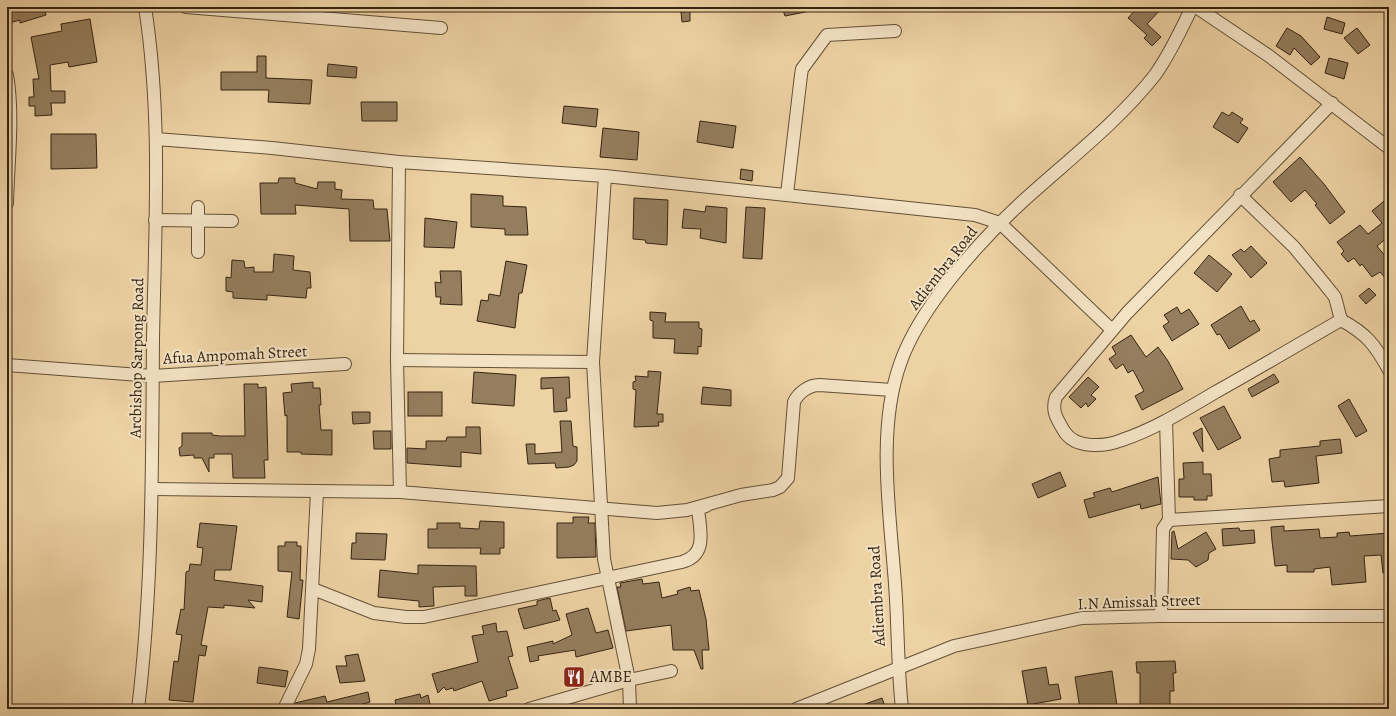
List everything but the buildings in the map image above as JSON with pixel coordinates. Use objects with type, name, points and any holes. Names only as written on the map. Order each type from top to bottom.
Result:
[{"type":"street","name":"Arcbishop Sarpong Road","points":[[138,709],[151,537],[156,139],[149,34],[145,7]]},
{"type":"street","points":[[186,7],[441,28]]},
{"type":"street","name":"Adiembra Road","points":[[902,709],[897,669],[896,598],[888,495],[888,434],[892,390],[900,362],[912,336],[945,286],[1000,223],[1125,109],[1156,74],[1176,41],[1192,7]]},
{"type":"street","points":[[1196,7],[1269,56],[1389,148]]},
{"type":"street","points":[[787,194],[802,70],[824,38],[827,36],[895,31]]},
{"type":"street","points":[[7,75],[9,87],[7,203]]},
{"type":"street","points":[[1332,103],[1240,195],[1112,330],[1056,397],[1054,415],[1072,440],[1086,444],[1098,445],[1122,441],[1166,421],[1341,320]]},
{"type":"street","points":[[156,139],[272,148],[399,162],[605,176],[787,194],[984,216],[1000,223],[1112,330]]},
{"type":"street","points":[[399,162],[397,360],[400,492]]},
{"type":"street","points":[[605,176],[593,362],[600,509],[604,559],[629,680],[630,709]]},
{"type":"street","points":[[1240,195],[1294,247],[1335,297],[1341,320],[1360,330],[1377,349],[1389,370]]},
{"type":"street","points":[[198,207],[198,252]]},
{"type":"street","points":[[155,220],[232,221]]},
{"type":"street","points":[[397,360],[593,362]]},
{"type":"street","name":"Afua Ampomah Street","points":[[7,365],[153,376],[345,364]]},
{"type":"street","points":[[152,489],[400,492],[600,509],[671,512],[741,495],[774,490],[786,482],[788,478],[794,402],[800,394],[811,386],[819,385],[892,390]]},
{"type":"street","points":[[1162,616],[1163,529],[1169,520],[1166,421]]},
{"type":"street","points":[[284,709],[306,664],[309,649],[317,492]]},
{"type":"street","points":[[313,589],[374,613],[406,617],[424,617],[690,560],[699,552],[702,542],[698,509],[709,504]]},
{"type":"street","points":[[1169,520],[1389,506]]},
{"type":"street","name":"I.N Amissah Street","points":[[796,709],[954,646],[1082,618],[1162,616],[1389,616]]},
{"type":"street","points":[[529,709],[629,680],[671,670]]},
{"type":"place","name":"AMBE","points":[[574,677]]}]
